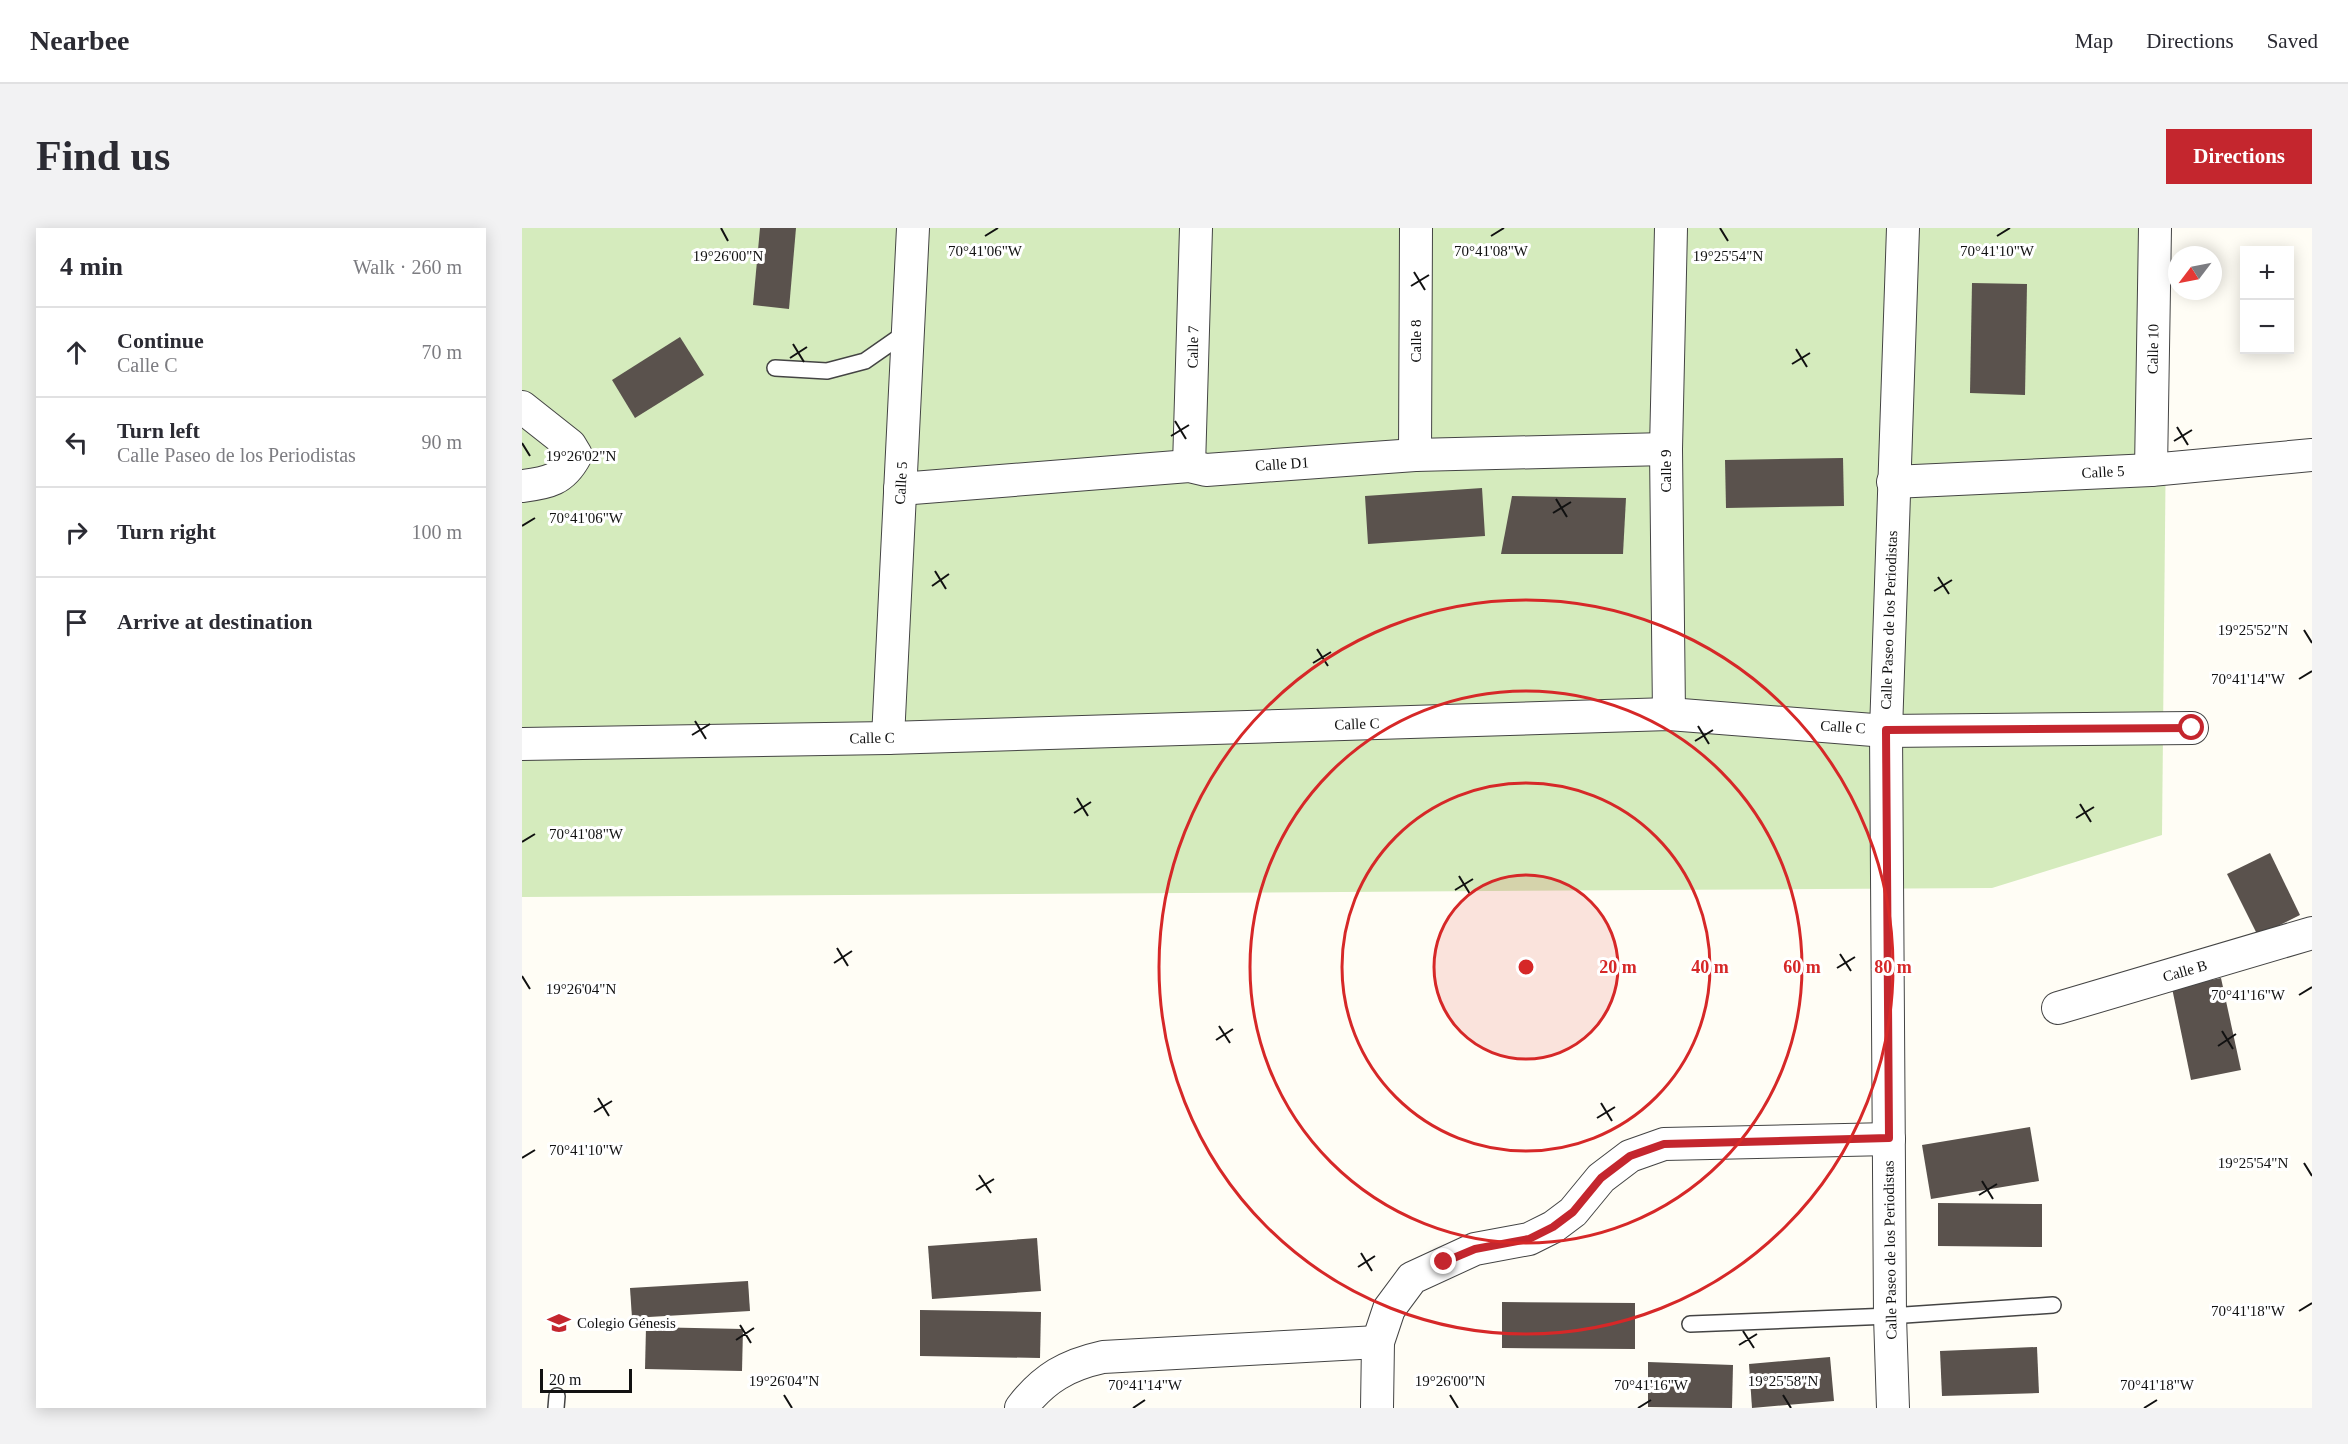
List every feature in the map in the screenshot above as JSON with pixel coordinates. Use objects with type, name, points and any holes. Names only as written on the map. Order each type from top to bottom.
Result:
[{"type":"street","name":"Calle 5","points":[[888,738],[913,228]]},
{"type":"street","name":"Calle 7","points":[[1190,466],[1196,228]]},
{"type":"street","name":"Calle 8","points":[[1415,455],[1416,228]]},
{"type":"street","name":"Calle 9","points":[[1669,714],[1666,449],[1671,228]]},
{"type":"street","name":"Calle Paseo de los Periodistas","points":[[1893,1408],[1890,1316],[1886,730],[1903,228]]},
{"type":"street","name":"Calle 10","points":[[2151,470],[2155,228]]},
{"type":"street","points":[[522,407],[570,445],[576,455],[569,469],[557,478],[542,484],[522,486]]},
{"type":"street","name":"Calle D1","points":[[900,489],[1190,466],[1206,470],[1415,455],[1666,449]]},
{"type":"street","name":"Calle 5","points":[[1893,482],[2151,470],[2312,455]]},
{"type":"street","name":"Calle C","points":[[522,744],[888,738],[1669,714],[1886,730],[2192,728]]},
{"type":"street","name":"Calle B","points":[[2058,1008],[2312,933]]},
{"type":"street","points":[[1377,1408],[1378,1342],[1389,1309],[1412,1278],[1475,1249],[1529,1239],[1553,1227],[1573,1212],[1601,1178],[1630,1156],[1664,1144],[1889,1138]]},
{"type":"street","points":[[1022,1408],[1044,1384],[1062,1370],[1103,1357],[1378,1342]]},
{"type":"lane","points":[[775,368],[827,371],[865,362],[908,331]]},
{"type":"lane","points":[[1690,1324],[1890,1316],[2053,1305]]},
{"type":"green space","points":[[522,228],[2168,228],[2162,835],[1992,888],[522,897]]},
{"type":"building","points":[[760,228],[796,228],[789,309],[753,305]]},
{"type":"building","points":[[1972,283],[2027,284],[2025,395],[1970,393]]},
{"type":"building","points":[[680,337],[704,375],[635,418],[612,380]]},
{"type":"building","points":[[1843,458],[1844,506],[1726,508],[1725,460]]},
{"type":"building","points":[[1482,488],[1485,536],[1368,544],[1365,496]]},
{"type":"building","points":[[1512,496],[1626,498],[1623,554],[1501,554]]},
{"type":"building","points":[[2270,853],[2300,915],[2258,936],[2227,874]]},
{"type":"building","points":[[2221,978],[2241,1070],[2191,1080],[2172,988]]},
{"type":"building","points":[[2030,1127],[2039,1181],[1931,1199],[1922,1145]]},
{"type":"building","points":[[1938,1203],[2042,1204],[2042,1247],[1938,1246]]},
{"type":"building","points":[[1037,1238],[1041,1291],[932,1299],[928,1246]]},
{"type":"building","points":[[748,1281],[750,1311],[632,1318],[630,1288]]},
{"type":"building","points":[[1502,1302],[1635,1303],[1635,1349],[1502,1348]]},
{"type":"building","points":[[920,1310],[1041,1312],[1040,1358],[920,1356]]},
{"type":"building","points":[[646,1327],[743,1329],[742,1371],[645,1369]]},
{"type":"building","points":[[2037,1347],[2039,1393],[1942,1396],[1940,1351]]},
{"type":"building","points":[[1830,1357],[1834,1401],[1752,1408],[1749,1364]]},
{"type":"building","points":[[1648,1362],[1733,1365],[1732,1408],[1648,1407]]},
{"type":"place","name":"Colegio Génesis","points":[[559,1323]]},
{"type":"route","points":[[1444,1262],[1475,1249],[1529,1239],[1553,1227],[1573,1212],[1601,1178],[1630,1156],[1664,1144],[1889,1138],[1886,730],[2192,728]]}]
